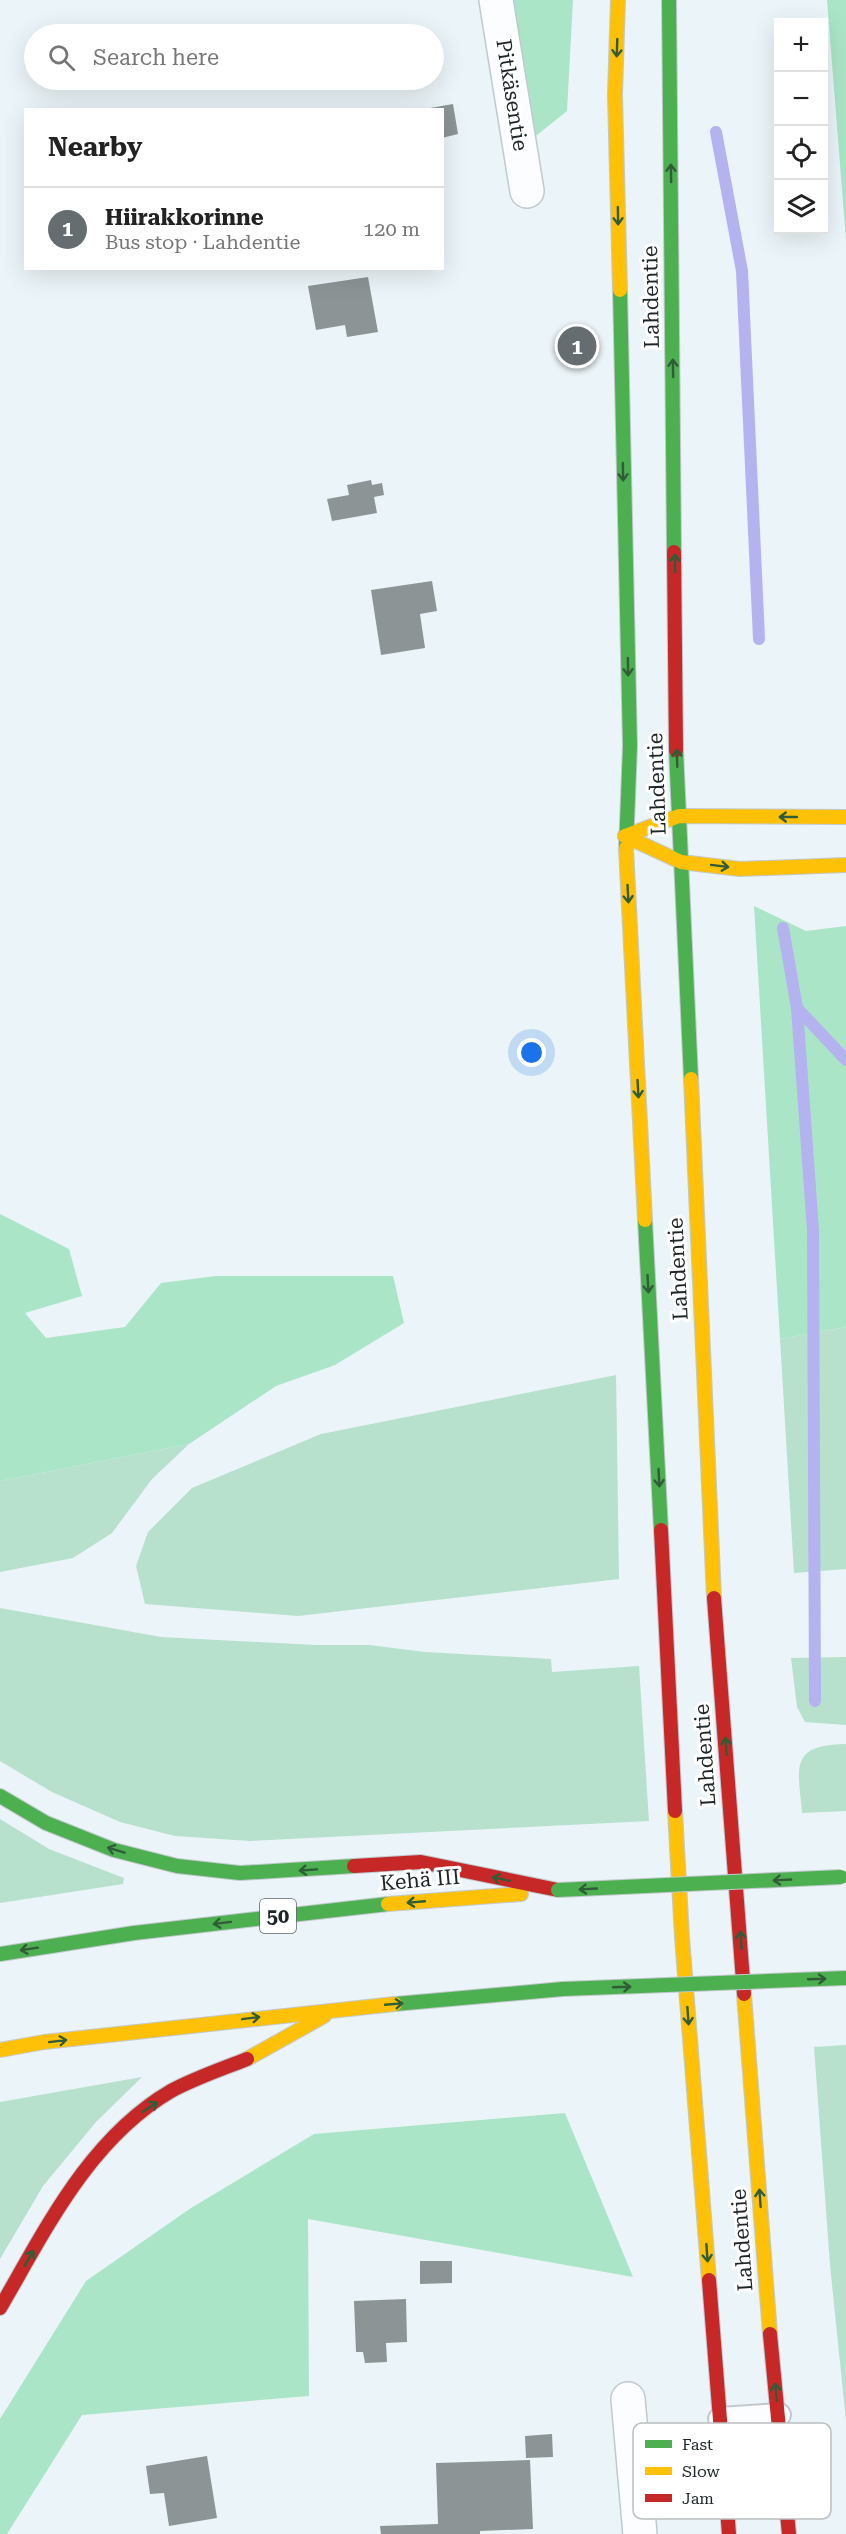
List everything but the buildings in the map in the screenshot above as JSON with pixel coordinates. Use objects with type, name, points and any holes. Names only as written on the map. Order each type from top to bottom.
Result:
[{"type":"main road","name":"Lahdentie","points":[[618,0],[615,107],[630,746],[625,836],[682,1937],[720,2423]]},
{"type":"main road","name":"Lahdentie","points":[[669,0],[676,744],[713,1582],[779,2423]]},
{"type":"main road","points":[[625,836],[679,816],[846,817]]},
{"type":"main road","points":[[625,836],[681,862],[740,869],[846,865]]},
{"type":"main road","points":[[0,1796],[46,1823],[114,1850],[177,1866],[240,1873],[421,1862],[558,1890]]},
{"type":"main road","name":"Kehä III","points":[[0,1954],[134,1933],[352,1907],[558,1890],[844,1877]]},
{"type":"main road","points":[[0,2050],[44,2042],[336,2009],[563,1989],[846,1978]]},
{"type":"main road","points":[[0,2308],[59,2206],[82,2174],[131,2119],[172,2091],[260,2053],[336,2009]]},
{"type":"main road","name":"Lahdentie","points":[[728,2519],[729,2534]]},
{"type":"main road","name":"Lahdentie","points":[[788,2519],[789,2534]]},
{"type":"street","name":"Pitkäsentie","points":[[496,0],[527,191]]},
{"type":"street","points":[[628,2399],[633,2455]]},
{"type":"street","points":[[639,2519],[640,2534]]},
{"type":"lane","points":[[720,2419],[778,2415]]},
{"type":"green space","points":[[510,0],[573,0],[567,111],[532,139]]},
{"type":"green space","points":[[827,0],[846,0],[846,240]]},
{"type":"green space","points":[[754,906],[806,931],[846,926],[846,1327],[780,1339]]},
{"type":"green space","points":[[0,1214],[69,1249],[82,1296],[25,1313],[46,1338],[125,1327],[161,1283],[216,1276],[393,1276],[404,1323],[335,1365],[276,1386],[189,1444],[0,1481]]},
{"type":"green space","points":[[846,1327],[846,1569],[794,1573],[780,1339]]},
{"type":"green space","points":[[616,1375],[619,1579],[298,1616],[145,1604],[136,1566],[148,1532],[192,1488],[321,1434]]},
{"type":"green space","points":[[189,1444],[152,1479],[112,1533],[73,1558],[0,1572],[0,1481]]},
{"type":"green space","points":[[0,1608],[161,1637],[316,1645],[369,1645],[425,1652],[551,1659],[552,1672],[639,1666],[649,1821],[250,1841],[175,1836],[120,1822],[52,1792],[0,1761]]},
{"type":"green space","points":[[846,1657],[846,1725],[805,1722],[797,1707],[791,1658]]},
{"type":"green space","points":[[846,1744],[846,1811],[802,1813],[799,1771],[806,1754],[828,1745]]},
{"type":"green space","points":[[0,1819],[49,1849],[124,1878],[123,1884],[0,1903]]},
{"type":"green space","points":[[846,2045],[846,2421],[830,2265],[814,2047]]},
{"type":"green space","points":[[142,2077],[96,2122],[43,2186],[0,2259],[0,2102]]},
{"type":"green space","points":[[565,2113],[633,2277],[308,2219],[309,2396],[82,2415],[7,2534],[0,2534],[0,2419],[86,2281],[191,2208],[314,2134]]},
{"type":"waterway","points":[[716,132],[742,271],[759,639]]},
{"type":"waterway","points":[[783,928],[797,1008],[813,1230],[815,1701]]},
{"type":"waterway","points":[[797,1008],[846,1060]]},
{"type":"traffic: fast","points":[[669,0],[674,552]]},
{"type":"traffic: fast","points":[[620,290],[630,746],[626,848]]},
{"type":"traffic: fast","points":[[676,750],[691,1079]]},
{"type":"traffic: fast","points":[[645,1220],[661,1530]]},
{"type":"traffic: fast","points":[[0,1796],[46,1823],[114,1850],[177,1866],[240,1873],[354,1866]]},
{"type":"traffic: fast","points":[[558,1890],[841,1877]]},
{"type":"traffic: fast","points":[[0,1954],[134,1933],[388,1904]]},
{"type":"traffic: fast","points":[[563,1989],[846,1978]]},
{"type":"traffic: fast","points":[[395,2004],[563,1989]]},
{"type":"traffic: slow","points":[[618,0],[615,95],[620,290]]},
{"type":"traffic: slow","points":[[625,836],[679,816],[846,817]]},
{"type":"traffic: slow","points":[[625,836],[681,862],[740,869],[846,865]]},
{"type":"traffic: slow","points":[[626,848],[645,1220]]},
{"type":"traffic: slow","points":[[691,1079],[714,1598]]},
{"type":"traffic: slow","points":[[675,1811],[682,1937],[709,2280]]},
{"type":"traffic: slow","points":[[388,1904],[521,1894]]},
{"type":"traffic: slow","points":[[744,1994],[770,2334]]},
{"type":"traffic: slow","points":[[0,2050],[44,2042],[395,2004]]},
{"type":"traffic: slow","points":[[247,2059],[324,2016]]},
{"type":"traffic: jam","points":[[674,552],[676,750]]},
{"type":"traffic: jam","points":[[661,1530],[675,1811]]},
{"type":"traffic: jam","points":[[714,1598],[744,1994]]},
{"type":"traffic: jam","points":[[354,1866],[421,1862],[558,1890]]},
{"type":"traffic: jam","points":[[0,2308],[72,2188],[116,2134],[142,2111],[171,2091],[247,2059]]},
{"type":"traffic: jam","points":[[709,2280],[720,2423]]},
{"type":"traffic: jam","points":[[770,2334],[778,2423]]},
{"type":"traffic: jam","points":[[728,2519],[729,2534]]},
{"type":"traffic: jam","points":[[788,2519],[789,2534]]},
{"type":"place","name":"Hiirakkorinne","points":[[577,346]]}]
